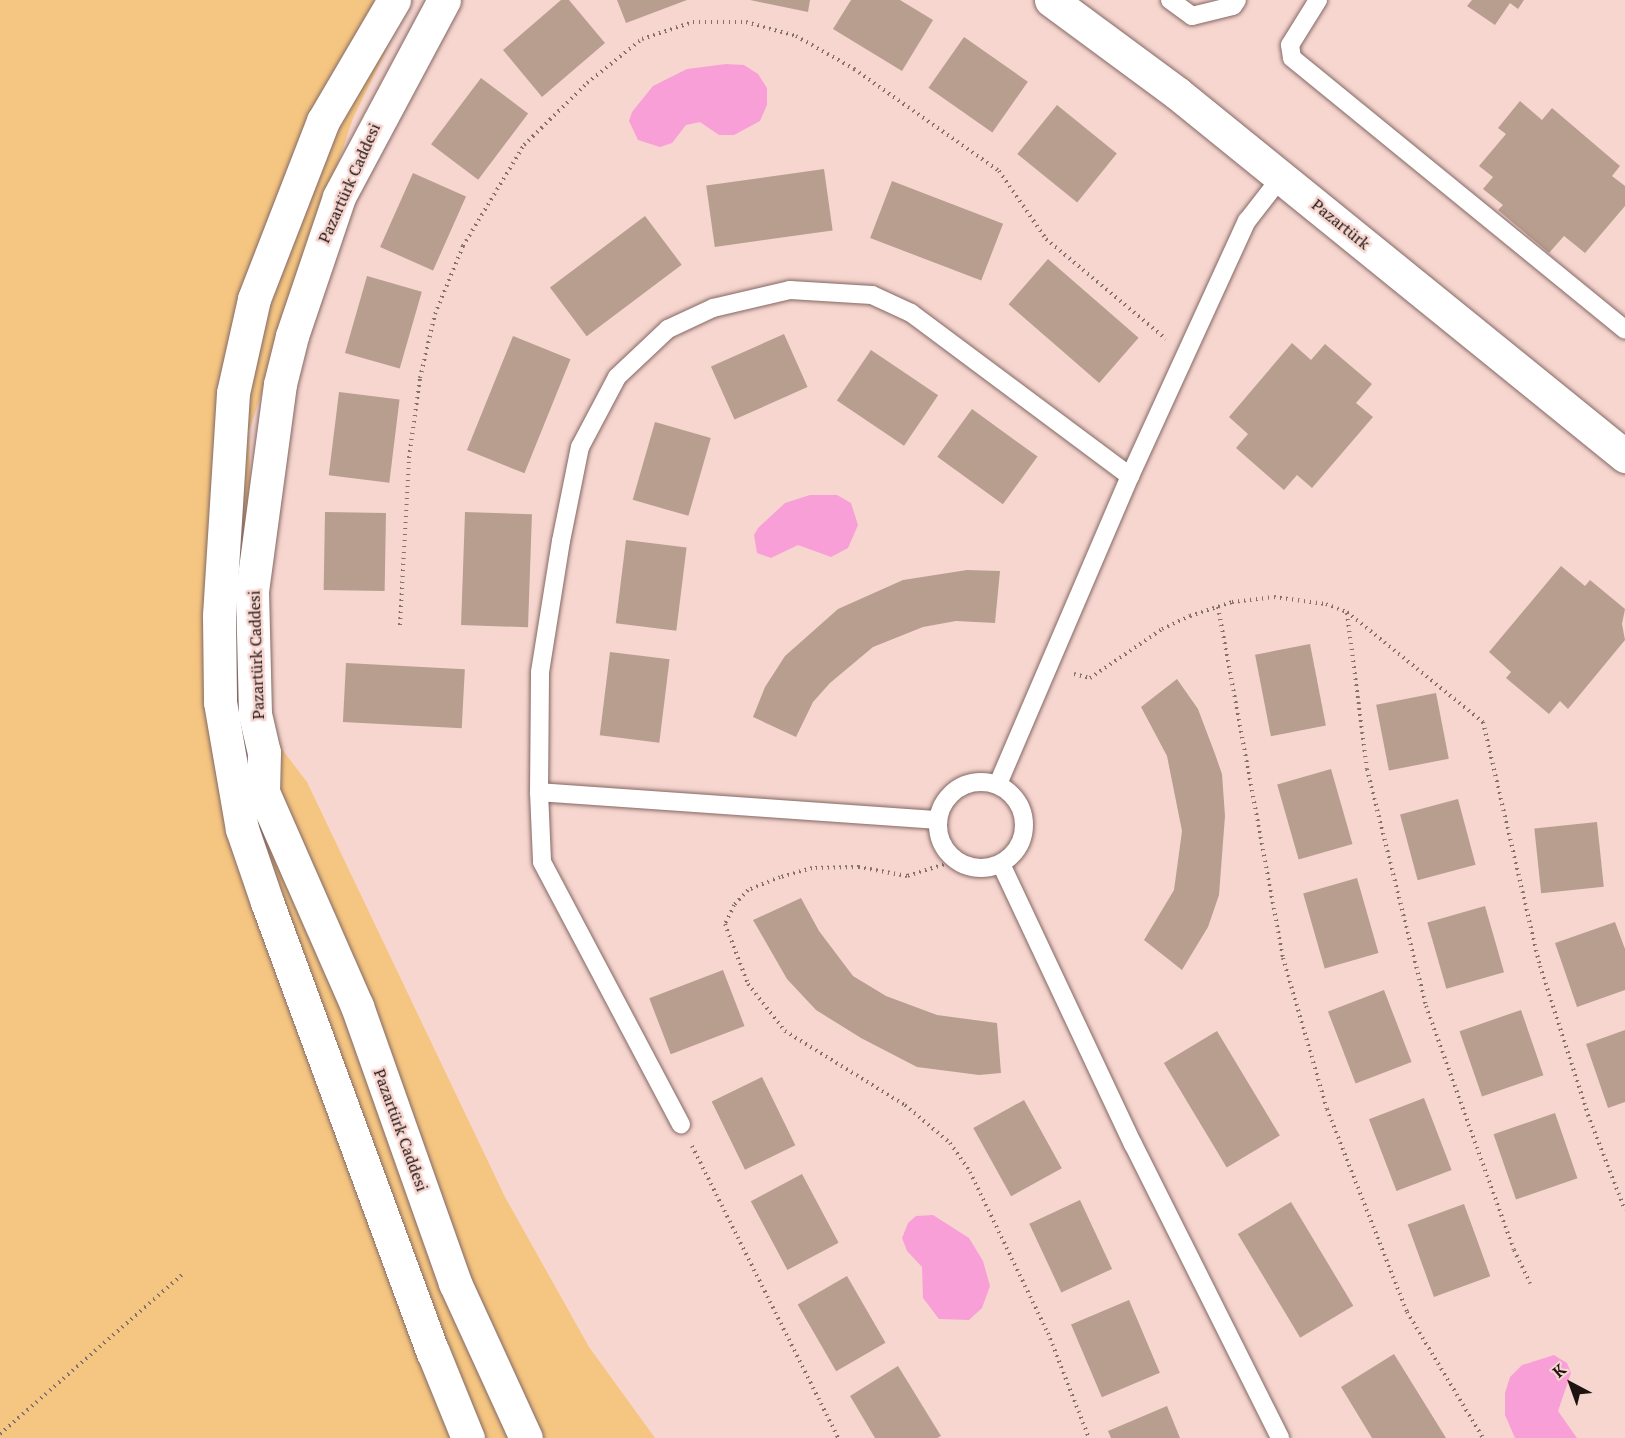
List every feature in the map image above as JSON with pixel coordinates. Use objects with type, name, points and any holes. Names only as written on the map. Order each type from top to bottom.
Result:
[{"type":"street","name":"Pazartürk Caddesi","points":[[394,0],[323,121],[254,299],[233,393],[219,616],[220,702],[242,829],[433,1352],[468,1438]]},
{"type":"street","name":"Pazartürk Caddesi","points":[[444,0],[339,197],[291,336],[280,384],[252,591],[255,714],[264,752],[263,792],[357,1006],[454,1283],[526,1438]]},
{"type":"street","name":"Pazartürk","points":[[1051,0],[1282,176],[1625,456]]},
{"type":"lane","points":[[1170,0],[1192,16],[1233,6],[1237,0]]},
{"type":"lane","points":[[1318,0],[1290,45],[1292,58],[1625,330]]},
{"type":"lane","points":[[998,784],[1130,476],[1247,221],[1282,176]]},
{"type":"lane","points":[[681,1124],[542,862],[540,672],[580,447],[617,377],[668,329],[713,308],[790,290],[872,296],[911,313],[1130,476]]},
{"type":"lane","points":[[971,781],[998,784],[1017,799],[1025,823],[1019,847],[1001,864],[978,869],[955,861],[940,843],[937,820],[948,795],[971,781]]},
{"type":"lane","points":[[540,792],[937,820]]},
{"type":"lane","points":[[1001,864],[1133,1144],[1280,1438]]},
{"type":"path","points":[[400,625],[409,468],[420,378],[435,314],[459,256],[487,201],[524,145],[587,83],[642,39],[693,22],[747,22],[796,36],[854,69],[999,171],[1046,239],[1186,355]]},
{"type":"path","points":[[1049,668],[1090,678],[1162,629],[1218,607],[1274,597],[1326,604],[1347,612],[1483,722],[1540,966],[1588,1115],[1625,1210]]},
{"type":"path","points":[[1218,607],[1282,958],[1328,1109],[1407,1312],[1483,1438]]},
{"type":"path","points":[[1347,612],[1367,769],[1426,1006],[1514,1250],[1530,1283]]},
{"type":"path","points":[[955,861],[907,876],[859,867],[812,868],[780,877],[748,890],[734,905],[725,924],[729,942],[748,984],[785,1031],[905,1105],[950,1143],[970,1172],[1048,1333],[1089,1438]]},
{"type":"path","points":[[681,1124],[838,1438]]},
{"type":"path","points":[[0,1434],[183,1274]]},
{"type":"shaded area","points":[[0,0],[411,0],[353,118],[249,431],[255,714],[307,782],[505,1197],[589,1347],[655,1438],[0,1438]]},
{"type":"shaded area","points":[[726,64],[744,65],[758,74],[767,88],[767,105],[760,121],[734,135],[719,135],[700,122],[686,125],[672,143],[660,147],[638,140],[629,121],[632,112],[653,86],[687,69]]},
{"type":"shaded area","points":[[810,495],[837,495],[851,503],[858,525],[848,548],[831,557],[798,545],[771,558],[757,553],[754,535],[758,528],[785,503]]},
{"type":"shaded area","points":[[933,1215],[969,1238],[983,1261],[990,1286],[982,1308],[969,1320],[939,1319],[923,1298],[922,1267],[907,1251],[902,1238],[908,1223],[916,1216]]},
{"type":"shaded area","points":[[1554,1355],[1567,1363],[1571,1373],[1558,1411],[1577,1438],[1515,1438],[1505,1415],[1505,1393],[1510,1377],[1522,1365]]},
{"type":"building","points":[[561,0],[569,0],[605,43],[542,97],[503,50]]},
{"type":"building","points":[[617,0],[687,0],[626,23]]},
{"type":"building","points":[[750,0],[810,0],[808,12]]},
{"type":"building","points":[[851,0],[900,0],[933,20],[902,71],[833,29]]},
{"type":"building","points":[[1472,0],[1524,0],[1518,9],[1510,3],[1495,25],[1467,6]]},
{"type":"building","points":[[964,37],[1028,82],[992,133],[928,88]]},
{"type":"building","points":[[481,78],[528,114],[478,180],[431,144]]},
{"type":"building","points":[[1520,101],[1542,120],[1552,108],[1620,166],[1612,176],[1625,186],[1625,206],[1585,253],[1564,236],[1549,253],[1498,210],[1503,205],[1483,189],[1493,177],[1479,166],[1506,134],[1498,128]]},
{"type":"building","points":[[1057,105],[1117,153],[1077,202],[1017,154]]},
{"type":"building","points":[[824,169],[833,230],[715,247],[706,186]]},
{"type":"building","points":[[413,173],[466,197],[433,271],[380,247]]},
{"type":"building","points":[[892,181],[1003,224],[981,281],[870,238]]},
{"type":"building","points":[[645,216],[682,265],[587,336],[550,288]]},
{"type":"building","points":[[1048,259],[1139,338],[1099,383],[1009,304]]},
{"type":"building","points":[[367,276],[422,292],[400,369],[345,353]]},
{"type":"building","points":[[784,334],[808,387],[735,420],[711,367]]},
{"type":"building","points":[[513,336],[570,359],[524,473],[467,450]]},
{"type":"building","points":[[1292,343],[1311,360],[1325,344],[1372,384],[1356,403],[1373,417],[1312,488],[1297,475],[1284,490],[1236,448],[1248,434],[1229,417]]},
{"type":"building","points":[[871,350],[938,395],[904,446],[837,401]]},
{"type":"building","points":[[339,392],[400,399],[389,483],[329,475]]},
{"type":"building","points":[[972,409],[1038,457],[1003,504],[937,457]]},
{"type":"building","points":[[655,422],[711,438],[688,516],[633,500]]},
{"type":"building","points":[[325,512],[386,513],[385,591],[324,590]]},
{"type":"building","points":[[465,512],[532,514],[528,627],[461,625]]},
{"type":"building","points":[[626,540],[687,547],[676,631],[616,623]]},
{"type":"building","points":[[1561,566],[1585,586],[1590,580],[1625,609],[1622,624],[1625,640],[1568,709],[1560,701],[1549,714],[1506,678],[1511,672],[1489,652]]},
{"type":"building","points":[[967,570],[1000,571],[995,623],[956,621],[923,627],[873,647],[830,683],[813,702],[796,737],[753,717],[765,687],[785,656],[838,609],[903,580]]},
{"type":"building","points":[[1310,644],[1326,725],[1271,736],[1255,655]]},
{"type":"building","points":[[610,652],[670,659],[659,743],[600,735]]},
{"type":"building","points":[[346,663],[465,669],[462,728],[343,722]]},
{"type":"building","points":[[1177,679],[1198,709],[1215,754],[1222,774],[1225,816],[1219,895],[1208,927],[1182,970],[1144,940],[1174,890],[1182,831],[1167,756],[1141,707]]},
{"type":"building","points":[[1436,693],[1449,759],[1389,770],[1376,705]]},
{"type":"building","points":[[1331,769],[1352,844],[1299,859],[1277,784]]},
{"type":"building","points":[[1458,799],[1476,865],[1418,880],[1400,815]]},
{"type":"building","points":[[1597,822],[1604,887],[1541,893],[1534,829]]},
{"type":"building","points":[[1357,878],[1378,953],[1325,968],[1303,893]]},
{"type":"building","points":[[801,898],[819,931],[853,976],[886,996],[937,1015],[997,1023],[1001,1073],[979,1075],[917,1067],[861,1038],[816,1010],[787,979],[753,920]]},
{"type":"building","points":[[1485,906],[1504,972],[1446,989],[1427,923]]},
{"type":"building","points":[[1615,922],[1625,949],[1625,990],[1577,1007],[1555,943]]},
{"type":"building","points":[[723,970],[745,1026],[671,1054],[649,998]]},
{"type":"building","points":[[1384,990],[1412,1062],[1356,1083],[1328,1012]]},
{"type":"building","points":[[1521,1010],[1543,1075],[1482,1096],[1460,1031]]},
{"type":"building","points":[[1625,1030],[1625,1102],[1608,1108],[1586,1044]]},
{"type":"building","points":[[1217,1031],[1280,1136],[1227,1168],[1164,1063]]},
{"type":"building","points":[[762,1077],[795,1145],[745,1170],[712,1102]]},
{"type":"building","points":[[1424,1098],[1452,1170],[1397,1191],[1369,1119]]},
{"type":"building","points":[[1024,1100],[1062,1168],[1011,1196],[973,1128]]},
{"type":"building","points":[[1555,1113],[1577,1178],[1516,1199],[1494,1134]]},
{"type":"building","points":[[802,1174],[839,1243],[787,1270],[751,1201]]},
{"type":"building","points":[[1080,1200],[1112,1269],[1061,1293],[1029,1224]]},
{"type":"building","points":[[1291,1202],[1353,1306],[1300,1338],[1238,1234]]},
{"type":"building","points":[[1464,1204],[1490,1276],[1434,1297],[1408,1225]]},
{"type":"building","points":[[847,1276],[886,1343],[836,1371],[798,1304]]},
{"type":"building","points":[[1129,1300],[1160,1373],[1102,1397],[1071,1325]]},
{"type":"building","points":[[1394,1354],[1446,1438],[1372,1438],[1341,1387]]},
{"type":"building","points":[[898,1366],[941,1436],[937,1438],[875,1438],[850,1396]]},
{"type":"building","points":[[1167,1406],[1180,1438],[1111,1438],[1108,1431]]}]
